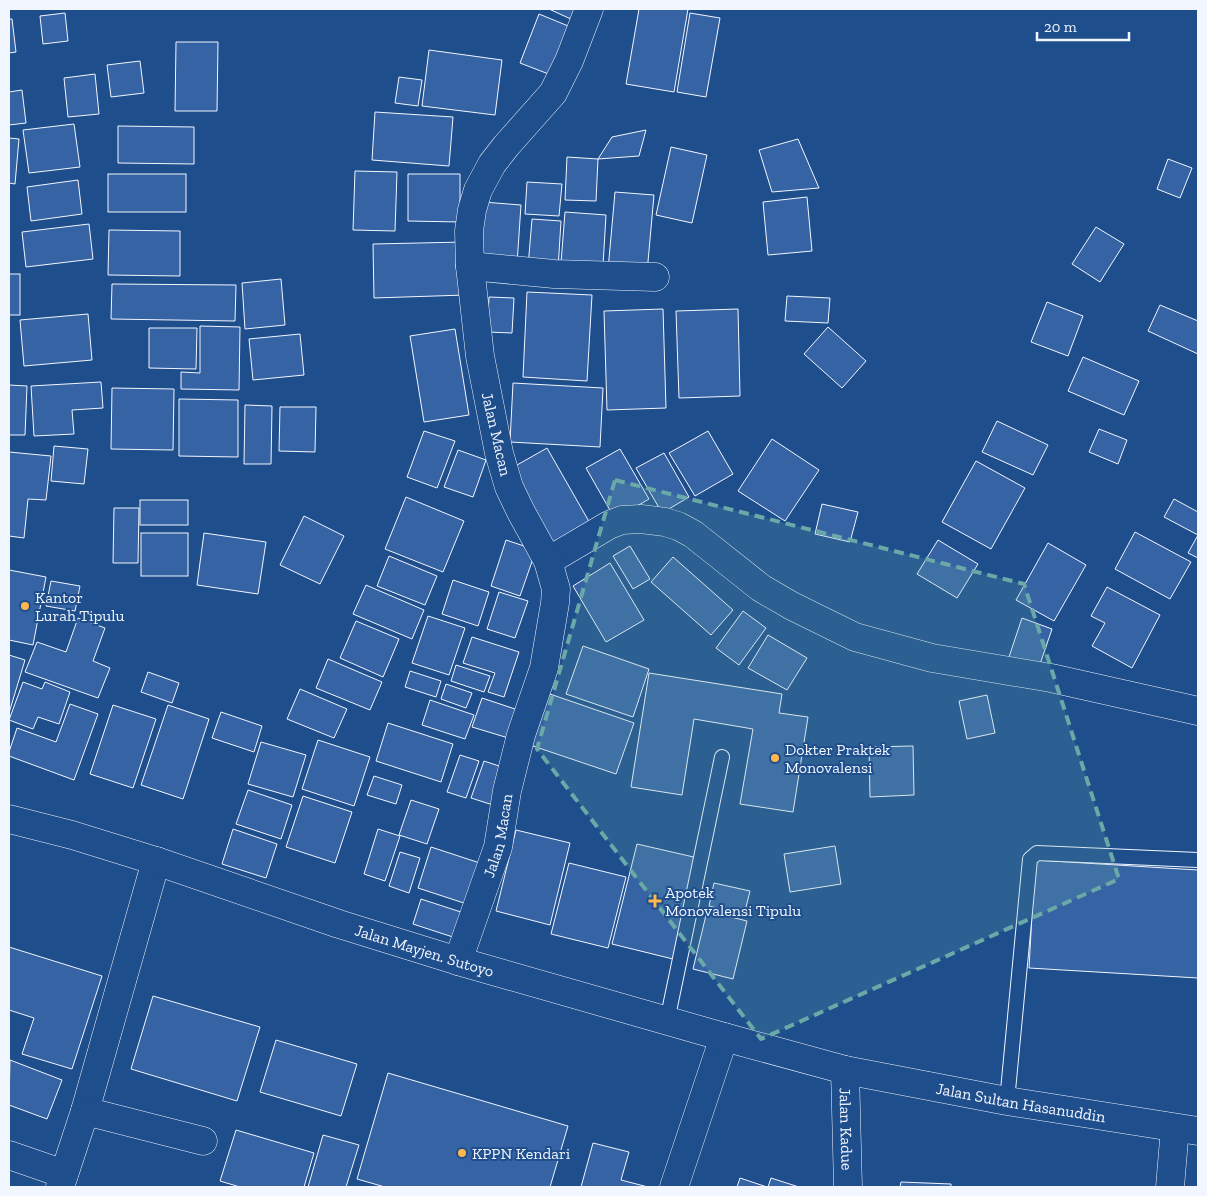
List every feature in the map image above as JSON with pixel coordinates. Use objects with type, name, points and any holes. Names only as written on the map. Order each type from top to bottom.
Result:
[{"type":"main road","name":"Jalan Macan","points":[[458,961],[498,847],[507,791],[521,735],[544,668],[556,589],[548,561],[509,487],[498,453],[480,356],[470,266],[469,231],[472,210],[478,190],[492,164],[554,93],[569,61],[589,9]]},
{"type":"main road","points":[[470,266],[554,274],[654,277]]},
{"type":"main road","points":[[548,561],[609,525],[622,520],[641,519],[664,522],[678,526],[693,534],[761,588],[855,637],[932,658],[1051,678],[1198,711]]},
{"type":"main road","name":"Jalan Mayjen. Sutoyo","points":[[9,819],[72,835],[156,861],[339,924],[458,961],[845,1070]]},
{"type":"main road","points":[[9,1155],[62,1181],[85,1111],[156,861]]},
{"type":"main road","points":[[674,1187],[724,1037]]},
{"type":"main road","name":"Jalan Sultan Hasanuddin","points":[[845,1070],[1007,1101],[1187,1130]]},
{"type":"main road","name":"Jalan Kadue","points":[[845,1070],[848,1187]]},
{"type":"main road","points":[[85,1111],[203,1141]]},
{"type":"main road","points":[[1170,1187],[1187,1130]]},
{"type":"lane","points":[[667,1021],[722,757]]},
{"type":"lane","points":[[1007,1101],[1030,859],[1032,856],[1037,853],[1198,860]]},
{"type":"highlighted area","points":[[615,480],[1024,584],[1119,879],[761,1039],[537,749]]},
{"type":"building","points":[[549,9],[579,9],[573,20]]},
{"type":"building","points":[[639,9],[688,9],[674,92],[626,84]]},
{"type":"building","points":[[65,13],[68,41],[43,44],[40,16]]},
{"type":"building","points":[[690,13],[720,18],[706,97],[677,92]]},
{"type":"building","points":[[539,14],[578,30],[559,78],[520,63]]},
{"type":"building","points":[[9,19],[12,19],[16,52],[9,53]]},
{"type":"building","points":[[176,42],[218,42],[217,111],[175,111]]},
{"type":"building","points":[[429,50],[502,60],[495,115],[422,106]]},
{"type":"building","points":[[140,61],[144,93],[111,97],[107,65]]},
{"type":"building","points":[[95,74],[99,114],[68,117],[64,78]]},
{"type":"building","points":[[399,77],[422,80],[418,106],[395,103]]},
{"type":"building","points":[[22,90],[26,123],[9,125],[9,92]]},
{"type":"building","points":[[375,112],[453,117],[449,166],[372,160]]},
{"type":"building","points":[[74,124],[80,167],[29,173],[23,130]]},
{"type":"building","points":[[118,126],[194,127],[194,164],[118,163]]},
{"type":"building","points":[[646,130],[639,156],[598,159],[612,137]]},
{"type":"building","points":[[9,138],[19,139],[15,184],[9,183]]},
{"type":"building","points":[[798,139],[819,188],[772,192],[759,150]]},
{"type":"building","points":[[671,147],[707,155],[692,223],[656,215]]},
{"type":"building","points":[[567,157],[598,159],[596,201],[565,200]]},
{"type":"building","points":[[1168,159],[1192,168],[1180,198],[1157,189]]},
{"type":"building","points":[[355,171],[397,172],[395,231],[353,230]]},
{"type":"building","points":[[108,174],[186,174],[186,212],[108,212]]},
{"type":"building","points":[[408,174],[460,174],[460,222],[408,221]]},
{"type":"building","points":[[78,180],[82,214],[31,221],[27,187]]},
{"type":"building","points":[[527,182],[562,184],[559,216],[525,214]]},
{"type":"building","points":[[615,192],[654,195],[647,273],[608,270]]},
{"type":"building","points":[[807,197],[812,251],[768,255],[763,202]]},
{"type":"building","points":[[483,202],[521,205],[517,264],[479,261]]},
{"type":"building","points":[[565,212],[606,215],[603,266],[561,263]]},
{"type":"building","points":[[532,219],[561,221],[558,269],[528,267]]},
{"type":"building","points":[[89,224],[93,259],[26,267],[22,232]]},
{"type":"building","points":[[1096,227],[1124,244],[1100,282],[1072,264]]},
{"type":"building","points":[[109,230],[180,231],[180,276],[108,275]]},
{"type":"building","points":[[464,242],[465,295],[374,298],[373,244]]},
{"type":"building","points":[[9,274],[20,274],[20,315],[9,315]]},
{"type":"building","points":[[281,279],[285,325],[245,329],[242,283]]},
{"type":"building","points":[[112,284],[236,285],[235,321],[111,319]]},
{"type":"building","points":[[527,292],[592,295],[587,381],[523,377]]},
{"type":"building","points":[[787,296],[830,298],[828,323],[785,321]]},
{"type":"building","points":[[489,297],[514,298],[512,333],[487,332]]},
{"type":"building","points":[[1047,302],[1083,316],[1068,356],[1031,342]]},
{"type":"building","points":[[1160,305],[1198,321],[1198,354],[1148,331]]},
{"type":"building","points":[[663,309],[666,408],[607,410],[604,311]]},
{"type":"building","points":[[738,309],[740,396],[679,398],[676,311]]},
{"type":"building","points":[[88,314],[92,360],[24,366],[20,320]]},
{"type":"building","points":[[200,326],[240,327],[239,390],[181,389],[181,372],[200,373]]},
{"type":"building","points":[[828,327],[866,361],[842,388],[804,354]]},
{"type":"building","points":[[149,328],[197,328],[196,369],[149,368]]},
{"type":"building","points":[[455,329],[469,415],[424,422],[410,336]]},
{"type":"building","points":[[300,334],[304,375],[253,380],[249,339]]},
{"type":"building","points":[[1083,357],[1139,381],[1124,415],[1068,391]]},
{"type":"building","points":[[101,382],[103,408],[72,410],[74,434],[34,436],[31,386]]},
{"type":"building","points":[[513,383],[603,388],[600,447],[510,442]]},
{"type":"building","points":[[9,385],[27,386],[25,435],[9,435]]},
{"type":"building","points":[[112,388],[174,389],[173,450],[111,449]]},
{"type":"building","points":[[179,399],[238,400],[238,457],[179,456]]},
{"type":"building","points":[[245,405],[272,406],[271,464],[244,464]]},
{"type":"building","points":[[280,407],[316,407],[315,452],[279,451]]},
{"type":"building","points":[[997,421],[1048,445],[1033,475],[982,452]]},
{"type":"building","points":[[1099,429],[1127,440],[1118,464],[1089,452]]},
{"type":"building","points":[[424,431],[455,441],[437,488],[407,477]]},
{"type":"building","points":[[708,431],[733,474],[695,496],[669,453]]},
{"type":"building","points":[[772,439],[819,470],[785,521],[738,491]]},
{"type":"building","points":[[54,446],[88,449],[84,484],[51,481]]},
{"type":"building","points":[[547,448],[591,525],[554,546],[510,469]]},
{"type":"building","points":[[620,449],[649,499],[615,519],[586,468]]},
{"type":"building","points":[[458,450],[486,460],[473,497],[444,487]]},
{"type":"building","points":[[9,452],[51,456],[46,500],[28,499],[24,538],[9,536]]},
{"type":"building","points":[[664,453],[689,497],[662,513],[636,468]]},
{"type":"building","points":[[976,461],[1025,488],[991,549],[942,522]]},
{"type":"building","points":[[406,497],[464,521],[443,572],[385,549]]},
{"type":"building","points":[[1174,499],[1198,512],[1198,535],[1164,517]]},
{"type":"building","points":[[140,500],[188,500],[188,525],[140,525]]},
{"type":"building","points":[[822,504],[858,512],[850,542],[815,534]]},
{"type":"building","points":[[114,508],[139,508],[138,563],[113,563]]},
{"type":"building","points":[[304,516],[344,536],[320,584],[280,565]]},
{"type":"building","points":[[1135,532],[1191,562],[1170,599],[1115,569]]},
{"type":"building","points":[[141,533],[188,533],[188,576],[141,576]]},
{"type":"building","points":[[204,533],[266,542],[258,594],[197,585]]},
{"type":"building","points":[[1198,535],[1198,558],[1188,553]]},
{"type":"building","points":[[506,540],[536,550],[520,596],[491,586]]},
{"type":"building","points":[[938,540],[978,564],[957,598],[917,574]]},
{"type":"building","points":[[1048,543],[1086,565],[1054,621],[1016,600]]},
{"type":"building","points":[[630,546],[650,579],[633,589],[613,556]]},
{"type":"building","points":[[389,556],[437,576],[425,605],[377,586]]},
{"type":"building","points":[[673,557],[733,610],[711,635],[651,582]]},
{"type":"building","points":[[610,563],[644,620],[606,642],[573,586]]},
{"type":"building","name":"Kantor Lurah Tipulu","points":[[9,570],[46,577],[33,645],[9,640]]},
{"type":"building","points":[[453,580],[489,592],[478,626],[442,614]]},
{"type":"building","points":[[51,581],[80,586],[75,611],[46,606]]},
{"type":"building","points":[[366,585],[424,610],[412,639],[353,614]]},
{"type":"building","points":[[1107,587],[1160,615],[1132,668],[1092,646],[1105,623],[1091,616]]},
{"type":"building","points":[[499,592],[528,601],[515,638],[487,629]]},
{"type":"building","points":[[743,611],[766,628],[739,665],[716,648]]},
{"type":"building","points":[[428,616],[465,628],[449,675],[412,663]]},
{"type":"building","points":[[78,618],[105,628],[93,661],[110,668],[98,698],[25,672],[37,642],[66,652]]},
{"type":"building","points":[[1022,618],[1052,629],[1039,667],[1009,657]]},
{"type":"building","points":[[356,621],[399,639],[383,677],[340,658]]},
{"type":"building","points":[[768,635],[807,658],[787,690],[748,668]]},
{"type":"building","points":[[472,637],[519,652],[504,697],[488,692],[495,673],[463,663]]},
{"type":"building","points":[[583,646],[649,669],[633,717],[566,694]]},
{"type":"building","points":[[9,655],[25,660],[9,713]]},
{"type":"building","points":[[328,659],[382,682],[370,710],[316,688]]},
{"type":"building","points":[[456,665],[490,676],[484,692],[451,681]]},
{"type":"building","points":[[410,671],[441,681],[436,697],[405,687]]},
{"type":"building","points":[[148,672],[179,683],[172,703],[141,692]]},
{"type":"building","name":"Dokter Praktek Monovalensi","points":[[649,673],[782,694],[779,713],[808,717],[793,812],[740,804],[753,729],[694,719],[682,795],[631,787]]},
{"type":"building","points":[[23,682],[42,689],[45,682],[70,692],[59,724],[38,717],[33,729],[9,720]]},
{"type":"building","points":[[446,684],[472,693],[466,708],[441,699]]},
{"type":"building","points":[[300,689],[347,709],[334,738],[287,719]]},
{"type":"building","points":[[547,693],[634,723],[616,774],[530,745]]},
{"type":"building","points":[[987,695],[995,733],[967,739],[959,701]]},
{"type":"building","points":[[482,698],[524,712],[515,740],[472,727]]},
{"type":"building","points":[[430,700],[474,715],[465,739],[422,725]]},
{"type":"building","points":[[70,704],[98,714],[74,780],[9,756],[17,728],[56,742]]},
{"type":"building","points":[[113,705],[156,719],[133,788],[90,774]]},
{"type":"building","points":[[168,705],[209,719],[183,799],[141,785]]},
{"type":"building","points":[[221,712],[262,726],[254,752],[212,738]]},
{"type":"building","points":[[388,723],[453,744],[441,782],[376,761]]},
{"type":"building","points":[[318,740],[370,757],[354,806],[302,789]]},
{"type":"building","points":[[261,742],[306,755],[293,797],[248,784]]},
{"type":"building","points":[[913,746],[914,795],[870,797],[869,747]]},
{"type":"building","points":[[460,755],[479,761],[466,798],[447,792]]},
{"type":"building","points":[[484,761],[505,768],[493,805],[471,798]]},
{"type":"building","points":[[374,776],[402,785],[396,804],[367,795]]},
{"type":"building","points":[[248,790],[292,805],[281,839],[236,824]]},
{"type":"building","points":[[303,796],[352,812],[335,863],[286,847]]},
{"type":"building","points":[[411,800],[439,809],[427,844],[399,835]]},
{"type":"building","points":[[233,829],[277,844],[266,878],[222,864]]},
{"type":"building","points":[[378,829],[400,836],[385,881],[364,874]]},
{"type":"building","points":[[516,830],[570,843],[550,925],[496,911]]},
{"type":"building","name":"Apotek Monovalensi Tipulu","points":[[637,844],[698,858],[673,959],[612,944]]},
{"type":"building","points":[[835,846],[841,884],[790,892],[784,854]]},
{"type":"building","points":[[431,847],[489,866],[476,907],[418,888]]},
{"type":"building","points":[[400,852],[420,858],[409,893],[389,886]]},
{"type":"building","points":[[1035,860],[1198,870],[1198,978],[1029,968]]},
{"type":"building","points":[[569,863],[626,877],[608,948],[551,934]]},
{"type":"building","points":[[714,883],[750,891],[744,915],[709,906]]},
{"type":"building","points":[[421,899],[467,914],[459,939],[413,924]]},
{"type":"building","points":[[707,911],[747,921],[733,979],[693,969]]},
{"type":"building","points":[[9,947],[102,976],[72,1069],[22,1054],[34,1018],[9,1010]]},
{"type":"building","points":[[153,996],[260,1027],[237,1101],[131,1069]]},
{"type":"building","points":[[276,1040],[357,1064],[341,1116],[260,1092]]},
{"type":"building","points":[[10,1060],[62,1080],[47,1119],[9,1105]]},
{"type":"building","name":"KPPN Kendari","points":[[388,1073],[568,1126],[550,1187],[385,1187],[357,1179]]},
{"type":"building","points":[[236,1130],[314,1153],[304,1187],[240,1187],[220,1181]]},
{"type":"building","points":[[323,1135],[359,1145],[346,1187],[308,1187]]},
{"type":"building","points":[[593,1143],[629,1152],[621,1180],[648,1187],[581,1187]]},
{"type":"building","points":[[740,1178],[767,1187],[737,1187]]},
{"type":"building","points":[[771,1178],[799,1187],[768,1187]]},
{"type":"building","points":[[901,1182],[951,1184],[951,1187],[900,1187]]},
{"type":"place","name":"Kantor Lurah Tipulu","points":[[25,606]]},
{"type":"place","name":"Dokter Praktek Monovalensi","points":[[775,758]]},
{"type":"place","name":"Apotek Monovalensi Tipulu","points":[[655,901]]},
{"type":"place","name":"KPPN Kendari","points":[[462,1153]]}]
